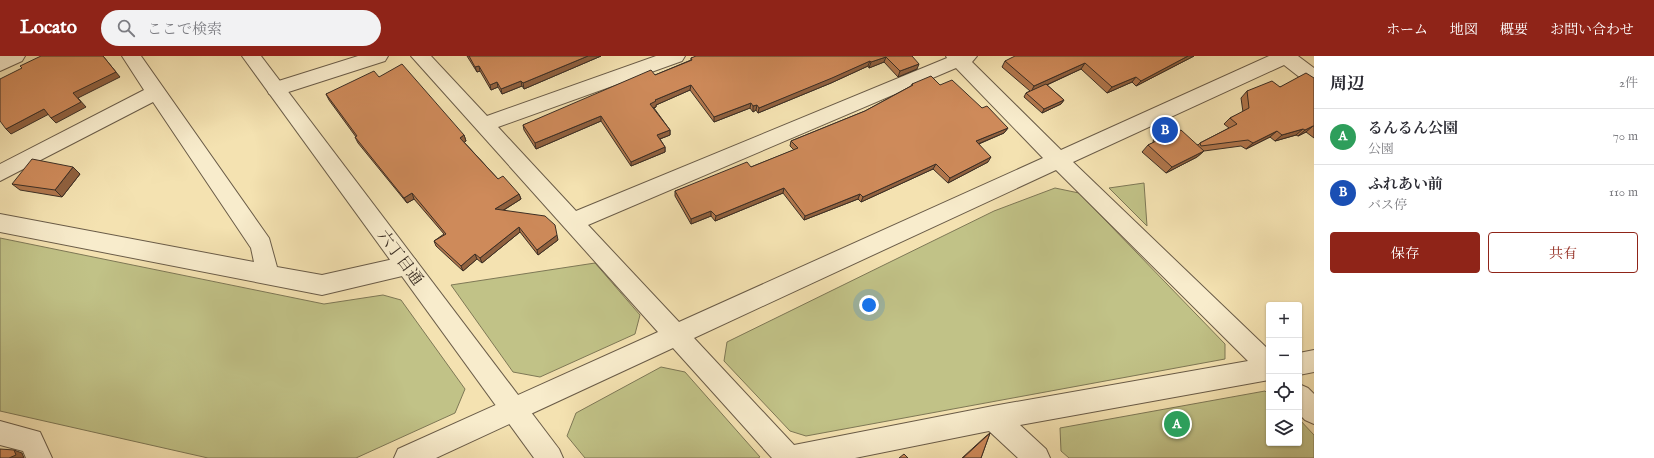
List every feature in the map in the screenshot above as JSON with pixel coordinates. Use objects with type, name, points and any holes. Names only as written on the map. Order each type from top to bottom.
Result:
[{"type":"street","points":[[0,64],[16,56]]},
{"type":"street","points":[[130,56],[261,245],[268,274]]},
{"type":"street","name":"六丁目通","points":[[251,56],[550,458]]},
{"type":"street","points":[[276,89],[379,56]]},
{"type":"street","points":[[420,56],[790,458],[993,418],[1266,369]]},
{"type":"street","points":[[483,125],[676,56]]},
{"type":"street","points":[[407,458],[1285,56],[1314,78]]},
{"type":"street","points":[[572,222],[960,57],[1058,160],[1266,365]]},
{"type":"street","points":[[0,173],[156,92]]},
{"type":"street","points":[[0,223],[322,285],[407,266]]},
{"type":"street","points":[[1302,363],[1314,361]]},
{"type":"street","points":[[1302,399],[1314,412]]},
{"type":"street","points":[[993,418],[1037,458]]},
{"type":"street","points":[[0,433],[31,441],[39,458]]},
{"type":"green space","points":[[1144,183],[1147,226],[1109,188]]},
{"type":"green space","points":[[1055,188],[1079,193],[1225,344],[1225,359],[806,436],[790,431],[724,361],[727,342],[994,211]]},
{"type":"green space","points":[[0,238],[324,304],[383,295],[401,300],[465,389],[455,413],[356,458],[208,458],[0,411]]},
{"type":"green space","points":[[595,263],[640,315],[635,334],[540,377],[513,372],[451,285]]},
{"type":"green space","points":[[661,367],[685,372],[760,457],[585,458],[567,436],[576,413]]},
{"type":"green space","points":[[1265,391],[1266,446],[1302,446],[1302,422],[1314,435],[1314,458],[1069,458],[1061,451],[1060,428]]},
{"type":"building","points":[[41,56],[103,56],[116,72],[73,93],[81,102],[51,118],[44,109],[6,129],[0,121],[0,79],[22,68],[20,66]]},
{"type":"building","points":[[469,56],[588,56],[523,83],[521,81],[501,89],[497,82],[490,85],[479,66],[475,67]]},
{"type":"building","points":[[696,56],[912,56],[919,64],[900,71],[886,57],[871,62],[870,61],[759,108],[757,105],[753,106],[751,103],[714,117],[691,85],[655,100],[656,101],[650,104],[670,130],[657,135],[665,147],[631,162],[601,116],[535,143],[523,125],[651,70],[655,75],[692,60],[691,58]]},
{"type":"building","points":[[1015,56],[1188,56],[1141,81],[1136,77],[1112,87],[1085,63],[1034,86],[1005,61]]},
{"type":"building","points":[[402,64],[464,135],[460,138],[498,179],[503,176],[519,194],[495,209],[545,216],[555,225],[557,235],[537,250],[519,227],[480,258],[475,254],[461,266],[434,241],[446,234],[412,193],[404,198],[355,137],[357,136],[326,94],[374,71],[379,77]]},
{"type":"building","points":[[1306,73],[1314,78],[1314,126],[1305,130],[1303,129],[1282,135],[1277,131],[1253,143],[1248,140],[1201,146],[1200,143],[1237,124],[1230,118],[1249,108],[1247,91],[1272,81],[1280,87]]},
{"type":"building","points":[[931,76],[940,85],[952,80],[982,108],[987,106],[1008,128],[976,141],[991,157],[950,178],[936,164],[863,197],[860,194],[805,216],[784,188],[716,216],[711,211],[691,219],[675,191],[747,162],[751,167],[798,148],[791,141],[865,111],[913,85],[912,84]]},
{"type":"building","points":[[1046,84],[1064,100],[1044,109],[1026,93]]},
{"type":"building","points":[[1160,128],[1170,136],[1181,130],[1204,151],[1172,167],[1148,145],[1158,140]]},
{"type":"building","points":[[32,159],[73,167],[55,190],[12,184]]},
{"type":"building","points":[[990,433],[981,458],[963,458]]},
{"type":"building","points":[[0,449],[14,450],[16,455],[9,458],[0,458]]},
{"type":"building","points":[[904,454],[908,458],[899,458]]},
{"type":"place","name":"ふれあい前","points":[[1165,130]]},
{"type":"place","name":"るんるん公園","points":[[1177,424]]}]
